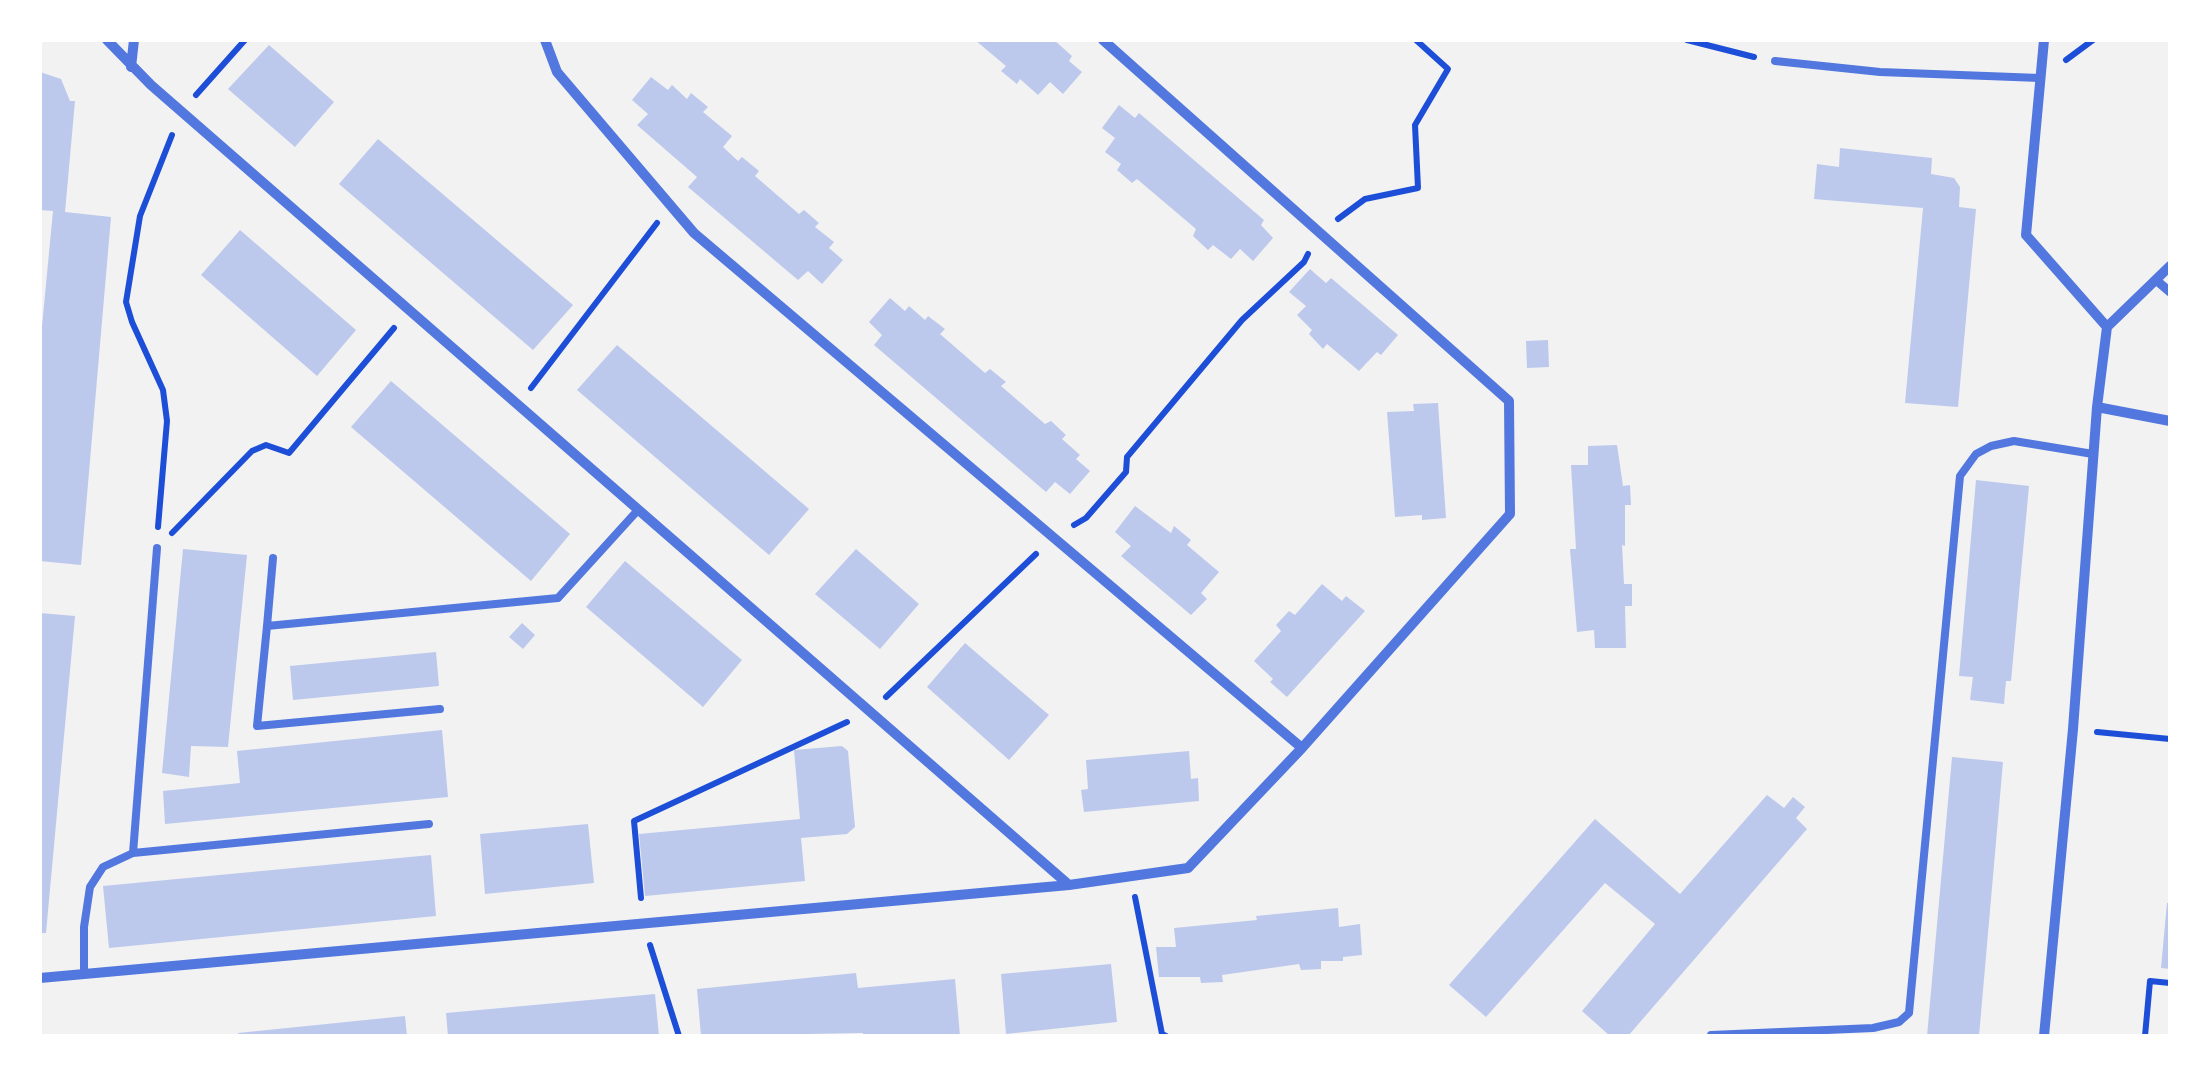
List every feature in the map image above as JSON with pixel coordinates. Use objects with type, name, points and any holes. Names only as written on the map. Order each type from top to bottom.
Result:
[{"type":"street","points":[[108,40],[131,67],[1069,885]]},
{"type":"street","points":[[131,67],[134,40]]},
{"type":"street","points":[[545,40],[557,72],[694,233],[1302,748]]},
{"type":"street","points":[[40,978],[1069,885],[1188,868],[1302,748],[1510,514],[1509,401],[1103,40]]},
{"type":"street","points":[[2044,40],[2026,235],[2107,328]]},
{"type":"street","points":[[2044,1036],[2097,406],[2107,328],[2170,266]]},
{"type":"street","points":[[2156,280],[2170,292]]},
{"type":"street","points":[[2097,406],[2170,422]]},
{"type":"lane","points":[[1775,61],[1880,72],[2040,78]]},
{"type":"lane","points":[[1711,1034],[1873,1028],[1899,1022],[1909,1014],[1960,476],[1976,454],[1990,446],[2014,441],[2094,454]]},
{"type":"lane","points":[[268,626],[558,598],[638,510]]},
{"type":"lane","points":[[134,852],[156,548]]},
{"type":"lane","points":[[273,558],[257,726],[440,710]]},
{"type":"lane","points":[[84,974],[84,927],[90,886],[103,867],[134,852],[428,824]]},
{"type":"path","points":[[156,548],[167,421],[163,390],[126,302],[140,216],[182,111],[245,40]]},
{"type":"path","points":[[1320,231],[1365,200],[1418,188],[1415,125],[1448,69],[1416,40]]},
{"type":"path","points":[[1687,40],[1775,61]]},
{"type":"path","points":[[518,404],[645,239]]},
{"type":"path","points":[[640,882],[634,821],[870,712],[1054,538],[1086,518],[1126,472],[1127,457],[1242,320],[1304,262]]},
{"type":"path","points":[[156,548],[252,451],[266,445],[289,453],[410,310]]},
{"type":"path","points":[[2072,729],[2170,739]]},
{"type":"path","points":[[1131,876],[1162,1034],[1166,1036]]},
{"type":"path","points":[[644,924],[679,1036]]},
{"type":"path","points":[[2144,1036],[2150,981],[2170,983]]},
{"type":"building","points":[[975,40],[1054,40],[1072,56],[1069,61],[1082,72],[1063,94],[1050,82],[1038,95],[1020,79],[1017,84],[1001,71],[1006,66]]},
{"type":"building","points":[[269,45],[334,102],[295,147],[228,89]]},
{"type":"building","points":[[40,72],[61,79],[70,101],[75,101],[65,212],[111,217],[81,565],[40,561],[40,347],[53,211],[40,210]]},
{"type":"building","points":[[651,77],[668,90],[672,85],[687,99],[691,93],[708,107],[703,112],[732,136],[723,147],[738,161],[742,157],[759,171],[755,176],[799,214],[804,210],[819,223],[815,227],[834,242],[829,248],[843,260],[822,284],[808,271],[798,280],[688,187],[697,177],[637,125],[648,114],[632,100]]},
{"type":"building","points":[[1119,105],[1135,118],[1139,113],[1264,220],[1261,225],[1273,238],[1253,261],[1240,249],[1231,259],[1213,245],[1208,250],[1193,236],[1196,229],[1137,179],[1132,183],[1117,170],[1121,164],[1105,152],[1115,138],[1102,128]]},
{"type":"building","points":[[378,139],[573,305],[533,350],[339,184]]},
{"type":"building","points":[[1840,148],[1932,158],[1931,174],[1954,178],[1960,187],[1959,207],[1976,209],[1958,407],[1905,403],[1923,208],[1814,199],[1817,164],[1839,167]]},
{"type":"building","points":[[240,230],[356,330],[317,376],[201,275]]},
{"type":"building","points":[[1310,269],[1326,283],[1331,278],[1398,335],[1381,355],[1377,352],[1359,371],[1327,344],[1323,349],[1297,315],[1306,306],[1289,292]]},
{"type":"building","points":[[890,298],[905,311],[909,306],[925,320],[928,316],[945,329],[940,334],[985,373],[990,369],[1006,382],[1001,386],[1045,424],[1051,421],[1066,435],[1062,439],[1080,455],[1076,459],[1090,471],[1070,494],[1055,482],[1046,492],[874,345],[882,335],[869,322]]},
{"type":"building","points":[[1548,340],[1549,367],[1527,368],[1526,341]]},
{"type":"building","points":[[617,345],[809,509],[769,555],[577,390]]},
{"type":"building","points":[[391,381],[570,534],[531,581],[351,427]]},
{"type":"building","points":[[1438,403],[1446,518],[1395,517],[1387,412],[1414,411],[1413,404]]},
{"type":"building","points":[[1617,445],[1623,486],[1630,485],[1631,505],[1625,505],[1625,546],[1622,545],[1624,584],[1632,584],[1632,606],[1625,606],[1626,648],[1595,648],[1594,630],[1577,632],[1570,549],[1576,549],[1571,465],[1588,465],[1588,446]]},
{"type":"building","points":[[1976,480],[2029,486],[2011,681],[2006,681],[2004,704],[1970,700],[1973,677],[1959,676]]},
{"type":"building","points":[[1135,506],[1171,533],[1174,526],[1191,540],[1187,545],[1219,572],[1201,593],[1207,599],[1191,615],[1121,556],[1131,546],[1115,532]]},
{"type":"building","points":[[183,549],[247,555],[228,747],[191,746],[189,777],[162,773]]},
{"type":"building","points":[[856,549],[919,604],[880,649],[815,594]]},
{"type":"building","points":[[625,561],[742,660],[703,707],[586,607]]},
{"type":"building","points":[[1322,584],[1342,601],[1346,596],[1365,611],[1287,697],[1254,661],[1281,631],[1276,625],[1289,611],[1295,615]]},
{"type":"building","points":[[40,613],[75,616],[46,933],[40,933]]},
{"type":"building","points":[[522,623],[535,635],[523,649],[509,637]]},
{"type":"building","points":[[965,643],[1049,715],[1009,760],[927,687]]},
{"type":"building","points":[[436,652],[439,686],[293,700],[290,666]]},
{"type":"building","points":[[442,730],[448,797],[165,824],[163,791],[240,783],[237,751]]},
{"type":"building","points":[[842,746],[848,751],[855,827],[847,834],[801,838],[805,881],[645,896],[639,834],[800,819],[794,750]]},
{"type":"building","points":[[1189,751],[1191,779],[1198,778],[1199,801],[1084,812],[1081,790],[1088,789],[1086,760]]},
{"type":"building","points":[[1952,757],[2003,762],[1979,1036],[1927,1036]]},
{"type":"building","points":[[1767,795],[1784,808],[1793,797],[1805,807],[1796,818],[1807,829],[1628,1036],[1610,1036],[1582,1011],[1655,924],[1605,883],[1486,1017],[1449,985],[1595,819],[1680,894]]},
{"type":"building","points":[[588,824],[594,883],[485,894],[480,834]]},
{"type":"building","points":[[431,855],[436,916],[109,948],[103,886]]},
{"type":"building","points":[[2170,903],[2170,969],[2161,968]]},
{"type":"building","points":[[1338,908],[1339,927],[1360,924],[1362,955],[1343,957],[1343,961],[1321,961],[1321,969],[1301,970],[1299,964],[1222,975],[1223,982],[1201,983],[1200,977],[1159,977],[1156,947],[1176,947],[1174,928]]},
{"type":"building","points":[[1111,964],[1117,1022],[1006,1034],[1001,974]]},
{"type":"building","points":[[856,973],[858,988],[955,979],[960,1036],[701,1036],[697,989]]},
{"type":"building","points":[[655,994],[659,1036],[448,1036],[446,1013]]},
{"type":"building","points":[[405,1016],[407,1036],[238,1033]]}]
